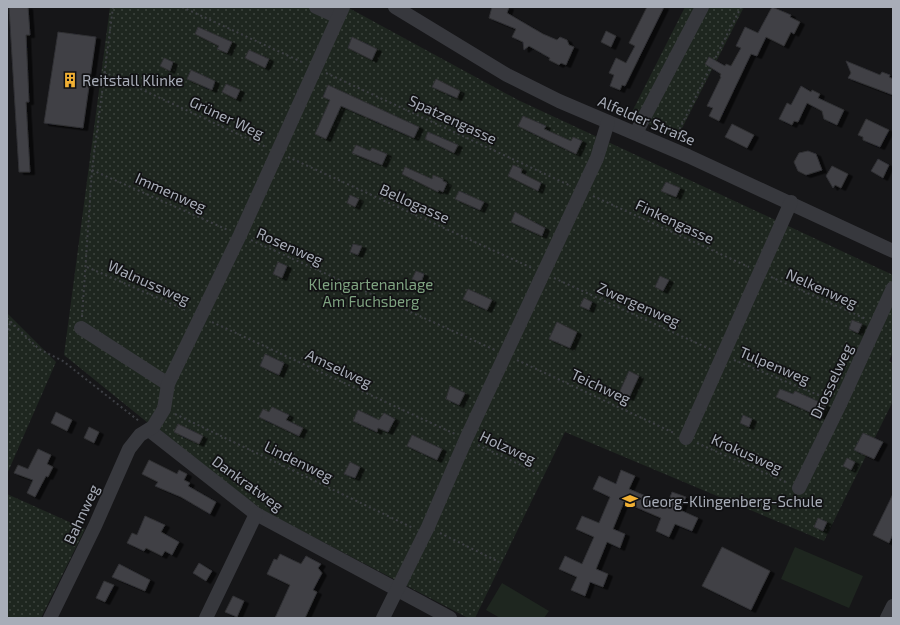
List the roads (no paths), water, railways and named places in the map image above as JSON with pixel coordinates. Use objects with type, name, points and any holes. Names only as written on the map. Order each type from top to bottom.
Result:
[{"type":"street","points":[[81,328],[168,384],[202,317],[240,235],[340,12],[316,7]]},
{"type":"street","name":"Alfelder Straße","points":[[395,7],[507,75],[559,101],[670,147],[791,202],[893,251]]},
{"type":"street","points":[[636,133],[702,7]]},
{"type":"street","points":[[383,618],[426,530],[466,439],[597,158],[608,122]]},
{"type":"street","points":[[686,438],[791,202]]},
{"type":"street","name":"Drosselweg","points":[[799,488],[840,404],[893,288]]},
{"type":"street","name":"Bahnweg","points":[[50,618],[95,526],[129,449],[140,436],[153,426],[164,409],[168,384]]},
{"type":"street","name":"Dankratweg","points":[[149,430],[256,514],[450,618]]},
{"type":"street","points":[[206,618],[256,514]]},
{"type":"street","points":[[887,618],[893,606]]},
{"type":"place","name":"Reitstall Klinke","points":[[70,80]]},
{"type":"place","name":"Georg-Klingenberg-Schule","points":[[630,501]]},
{"type":"park label","name":"Kleingartenanlage Am Fuchsberg","points":[[371,292]]}]
